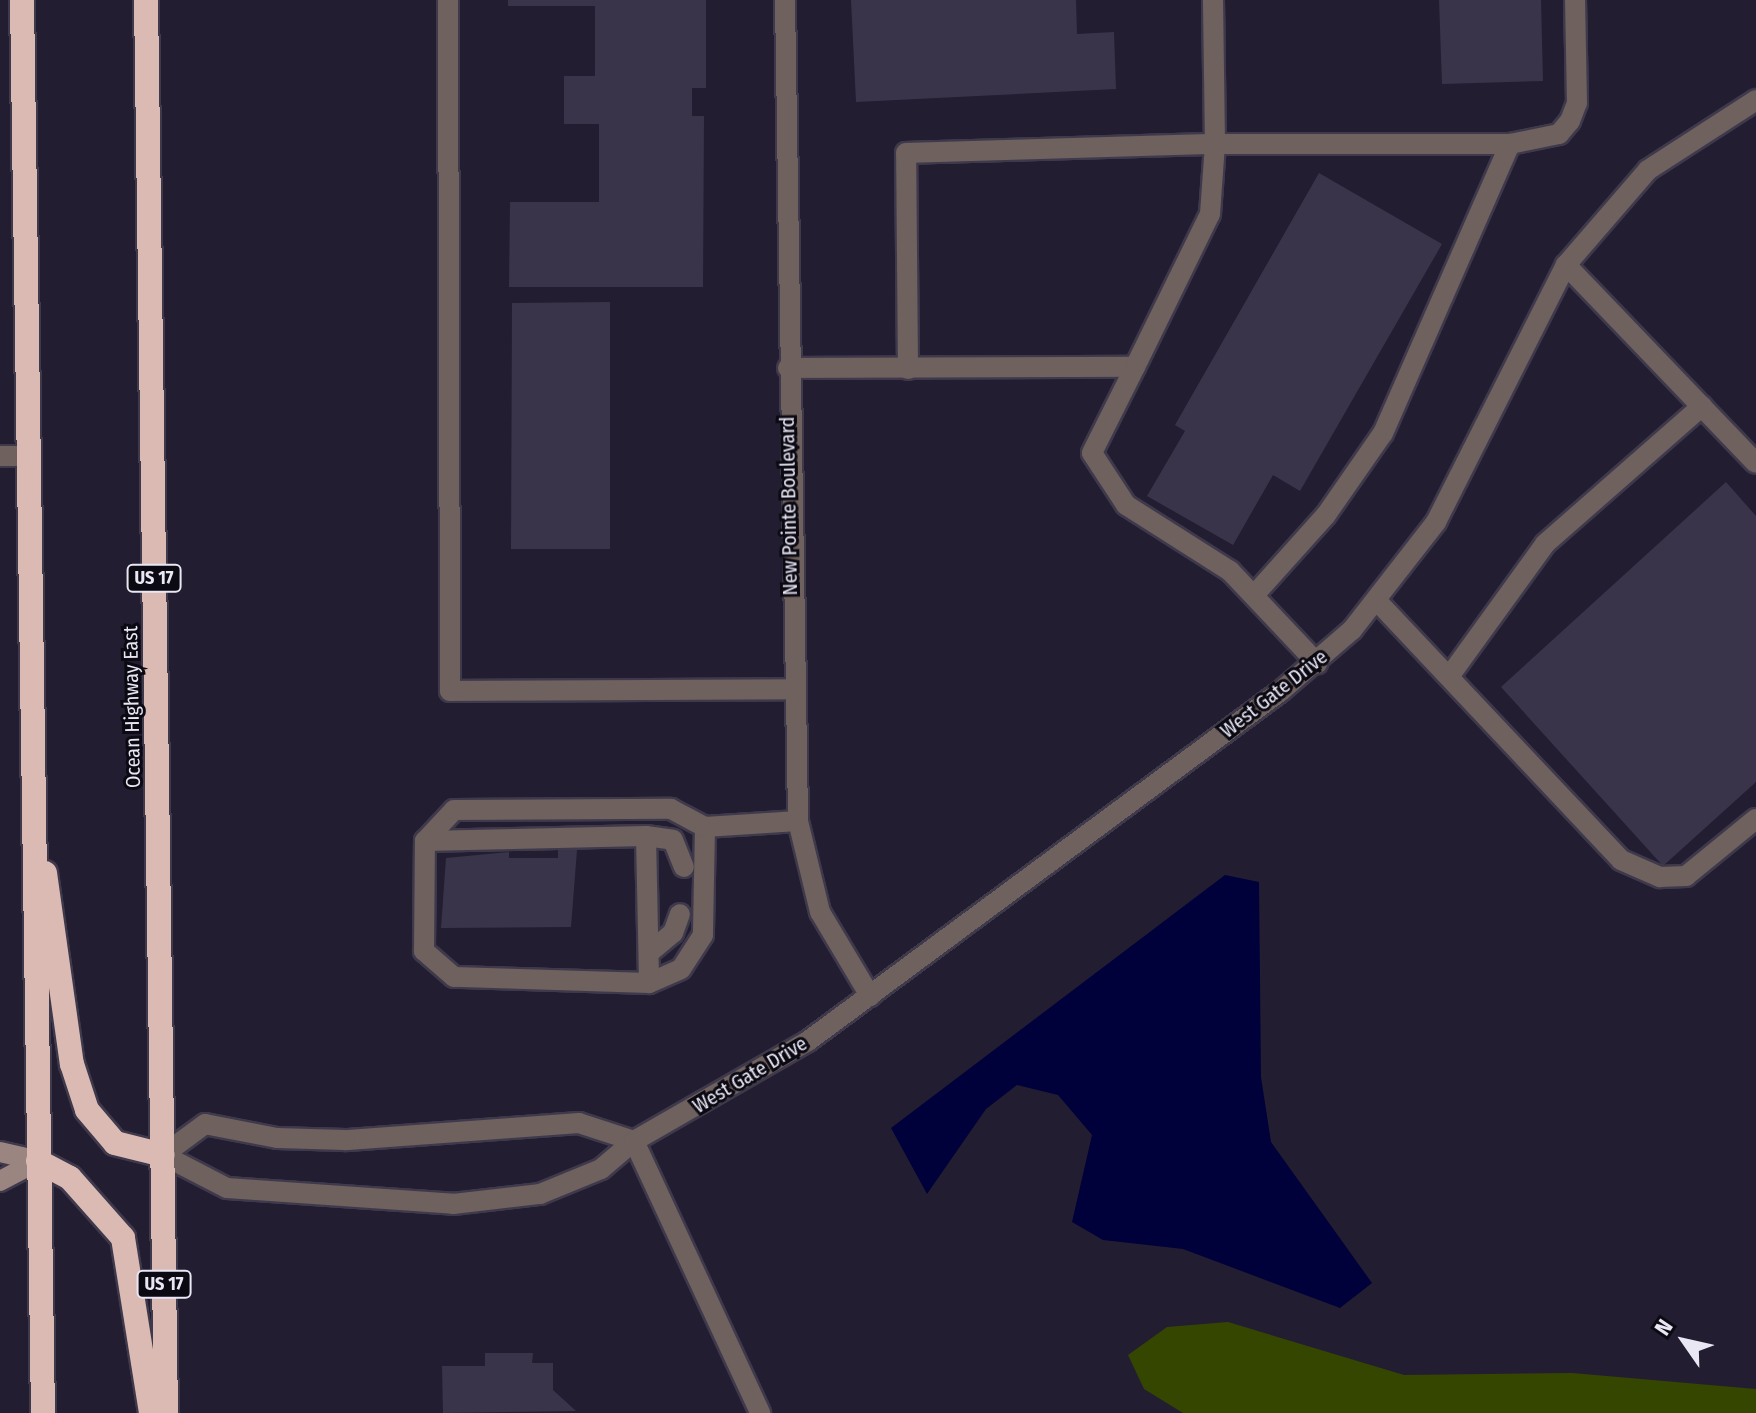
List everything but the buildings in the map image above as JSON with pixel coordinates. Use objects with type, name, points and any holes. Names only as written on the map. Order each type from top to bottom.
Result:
[{"type":"highway","points":[[22,0],[43,1413]]},
{"type":"highway","name":"Ocean Highway East","points":[[146,0],[166,1413]]},
{"type":"highway","points":[[32,779],[78,1089],[108,1138],[163,1155]]},
{"type":"highway","points":[[38,1161],[70,1178],[123,1238],[151,1413]]},
{"type":"street","points":[[448,0],[450,691],[792,689]]},
{"type":"street","name":"New Pointe Boulevard","points":[[785,0],[792,689],[798,821],[820,912],[870,996]]},
{"type":"street","points":[[1213,0],[1215,144],[1210,214],[1092,453],[1126,505],[1255,594],[1317,663]]},
{"type":"street","points":[[908,369],[906,153],[1215,144],[1510,144],[1559,134],[1570,121],[1577,103],[1575,0]]},
{"type":"street","name":"West Gate Drive","points":[[163,1155],[227,1188],[453,1204],[576,1183],[634,1141],[758,1073],[870,996],[1317,663],[1378,602],[1457,485],[1566,265],[1648,170],[1756,100]]},
{"type":"street","points":[[1255,594],[1326,515],[1383,433],[1510,144]]},
{"type":"street","points":[[1566,265],[1756,463]]},
{"type":"street","points":[[788,368],[1135,367]]},
{"type":"street","points":[[1451,674],[1545,544],[1702,406]]},
{"type":"street","points":[[0,456],[28,456]]},
{"type":"street","points":[[1378,602],[1451,674],[1621,860],[1639,870],[1686,876],[1756,819]]},
{"type":"street","points":[[705,827],[703,935],[681,969],[649,983],[454,977],[424,951],[425,841],[454,810],[671,809],[705,827],[798,821]]},
{"type":"street","points":[[425,841],[646,836],[673,840],[684,867]]},
{"type":"street","points":[[646,836],[649,983]]},
{"type":"street","points":[[650,952],[673,933],[680,914]]},
{"type":"street","points":[[163,1155],[205,1124],[277,1138],[345,1140],[579,1123],[634,1141],[760,1413]]},
{"type":"street","points":[[0,1152],[38,1161]]},
{"type":"street","points":[[0,1181],[38,1161]]},
{"type":"green space","points":[[1228,1322],[1404,1375],[1572,1373],[1756,1389],[1756,1413],[1183,1413],[1144,1389],[1128,1355],[1167,1327]]},
{"type":"shaded area","points":[[1225,875],[1259,882],[1261,1077],[1271,1142],[1372,1283],[1340,1308],[1183,1249],[1103,1240],[1072,1222],[1092,1135],[1058,1095],[1017,1085],[986,1109],[927,1194],[891,1128]]}]
